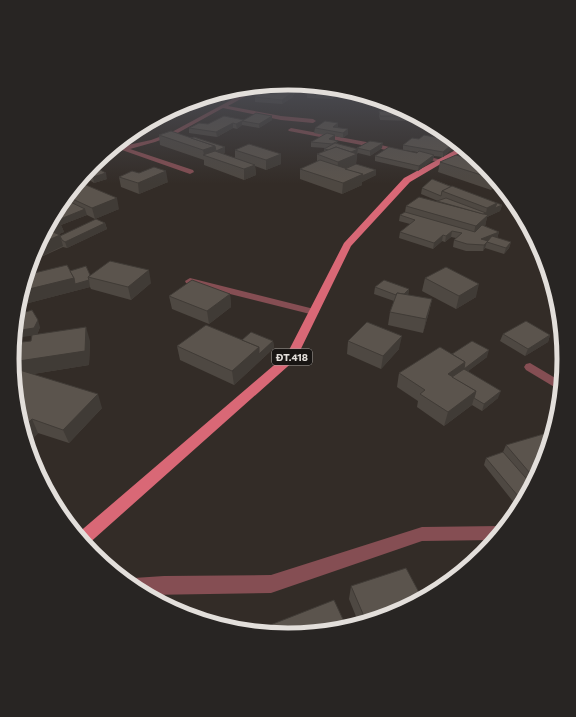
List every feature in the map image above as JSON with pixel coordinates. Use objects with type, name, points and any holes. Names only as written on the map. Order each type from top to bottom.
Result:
[{"type":"main road","name":"ĐT.418","points":[[86,536],[292,356],[347,245],[406,180],[459,151]]},
{"type":"street","points":[[121,148],[153,141],[172,134],[206,116]]},
{"type":"street","points":[[273,116],[313,121]]},
{"type":"street","points":[[291,130],[377,146],[443,161]]},
{"type":"street","points":[[121,148],[190,172]]},
{"type":"street","points":[[190,281],[314,312]]},
{"type":"street","points":[[530,367],[556,384]]},
{"type":"street","points":[[146,586],[271,584],[422,534],[492,533]]},
{"type":"building","points":[[223,116],[244,120],[236,124],[233,123],[216,132],[189,128],[199,123],[208,124]]},
{"type":"building","points":[[250,116],[271,116],[259,124],[242,121]]},
{"type":"building","points":[[325,121],[338,123],[333,127],[348,129],[343,133],[315,128]]},
{"type":"building","points":[[171,131],[215,146],[203,150],[159,135]]},
{"type":"building","points":[[327,133],[335,135],[329,139],[338,141],[332,144],[311,142]]},
{"type":"building","points":[[424,135],[442,138],[452,145],[443,152],[403,145],[412,138],[419,139]]},
{"type":"building","points":[[194,137],[225,147],[216,151],[215,146],[191,138]]},
{"type":"building","points":[[370,141],[383,143],[370,151],[357,148]]},
{"type":"building","points":[[335,143],[358,149],[351,152],[336,147],[329,150],[324,149]]},
{"type":"building","points":[[249,144],[281,154],[266,160],[235,150]]},
{"type":"building","points":[[336,147],[357,154],[338,162],[317,154]]},
{"type":"building","points":[[389,147],[417,153],[419,151],[434,155],[419,166],[375,156]]},
{"type":"building","points":[[215,151],[255,165],[244,169],[203,155]]},
{"type":"building","points":[[456,155],[467,158],[486,176],[440,162]]},
{"type":"building","points":[[320,160],[363,174],[343,183],[300,169]]},
{"type":"building","points":[[356,164],[376,170],[362,176],[363,174],[345,169]]},
{"type":"building","points":[[154,167],[166,171],[138,183],[119,177],[132,171],[139,173]]},
{"type":"building","points":[[98,168],[106,173],[93,177],[91,176]]},
{"type":"building","points":[[432,179],[452,187],[442,191],[441,196],[422,188]]},
{"type":"building","points":[[86,185],[117,198],[92,208],[72,199],[82,187]]},
{"type":"building","points":[[452,186],[497,203],[487,208],[442,191]]},
{"type":"building","points":[[419,197],[488,215],[476,226],[406,206]]},
{"type":"building","points":[[446,198],[486,213],[483,214],[437,201]]},
{"type":"building","points":[[70,202],[85,209],[58,220]]},
{"type":"building","points":[[497,203],[502,205],[495,208]]},
{"type":"building","points":[[405,212],[475,232],[482,225],[499,232],[481,239],[488,241],[484,245],[467,244],[454,240],[462,233],[452,231],[446,236],[443,235],[434,243],[400,232],[415,220],[400,215]]},
{"type":"building","points":[[96,219],[105,223],[65,242],[62,240],[60,236]]},
{"type":"building","points":[[51,231],[60,235],[47,241]]},
{"type":"building","points":[[492,236],[511,242],[506,248],[487,242]]},
{"type":"building","points":[[110,261],[149,270],[128,287],[88,277]]},
{"type":"building","points":[[67,265],[74,278],[28,289],[33,273]]},
{"type":"building","points":[[86,266],[90,275],[88,277],[89,280],[75,284],[74,278],[70,271]]},
{"type":"building","points":[[446,267],[479,284],[459,296],[425,278]]},
{"type":"building","points":[[192,280],[230,294],[207,311],[169,296]]},
{"type":"building","points":[[384,280],[409,289],[404,294],[397,293],[396,295],[375,287]]},
{"type":"building","points":[[397,293],[432,299],[426,319],[390,312]]},
{"type":"building","points":[[32,310],[38,320],[34,328],[21,330],[23,313]]},
{"type":"building","points":[[526,321],[550,335],[528,349],[503,334]]},
{"type":"building","points":[[367,322],[402,336],[383,356],[348,341]]},
{"type":"building","points":[[206,325],[259,347],[232,371],[177,346]]},
{"type":"building","points":[[86,327],[85,351],[19,361],[20,342],[31,341],[32,335]]},
{"type":"building","points":[[251,332],[273,341],[259,354],[259,347],[242,340]]},
{"type":"building","points":[[472,341],[489,350],[464,369],[465,362],[452,354]]},
{"type":"building","points":[[440,347],[465,362],[448,374],[476,391],[448,412],[420,394],[425,390],[399,373]]},
{"type":"building","points":[[464,369],[501,391],[484,404],[474,398],[476,391],[452,377]]},
{"type":"building","points":[[20,370],[98,394],[63,430],[32,419],[27,424],[21,394]]},
{"type":"building","points":[[546,433],[537,461],[532,471],[529,472],[506,445]]},
{"type":"building","points":[[503,452],[528,480],[519,497],[486,458]]},
{"type":"building","points":[[406,568],[419,593],[391,607],[364,616],[351,586]]},
{"type":"building","points":[[334,600],[344,621],[306,627],[288,628],[266,627]]}]
